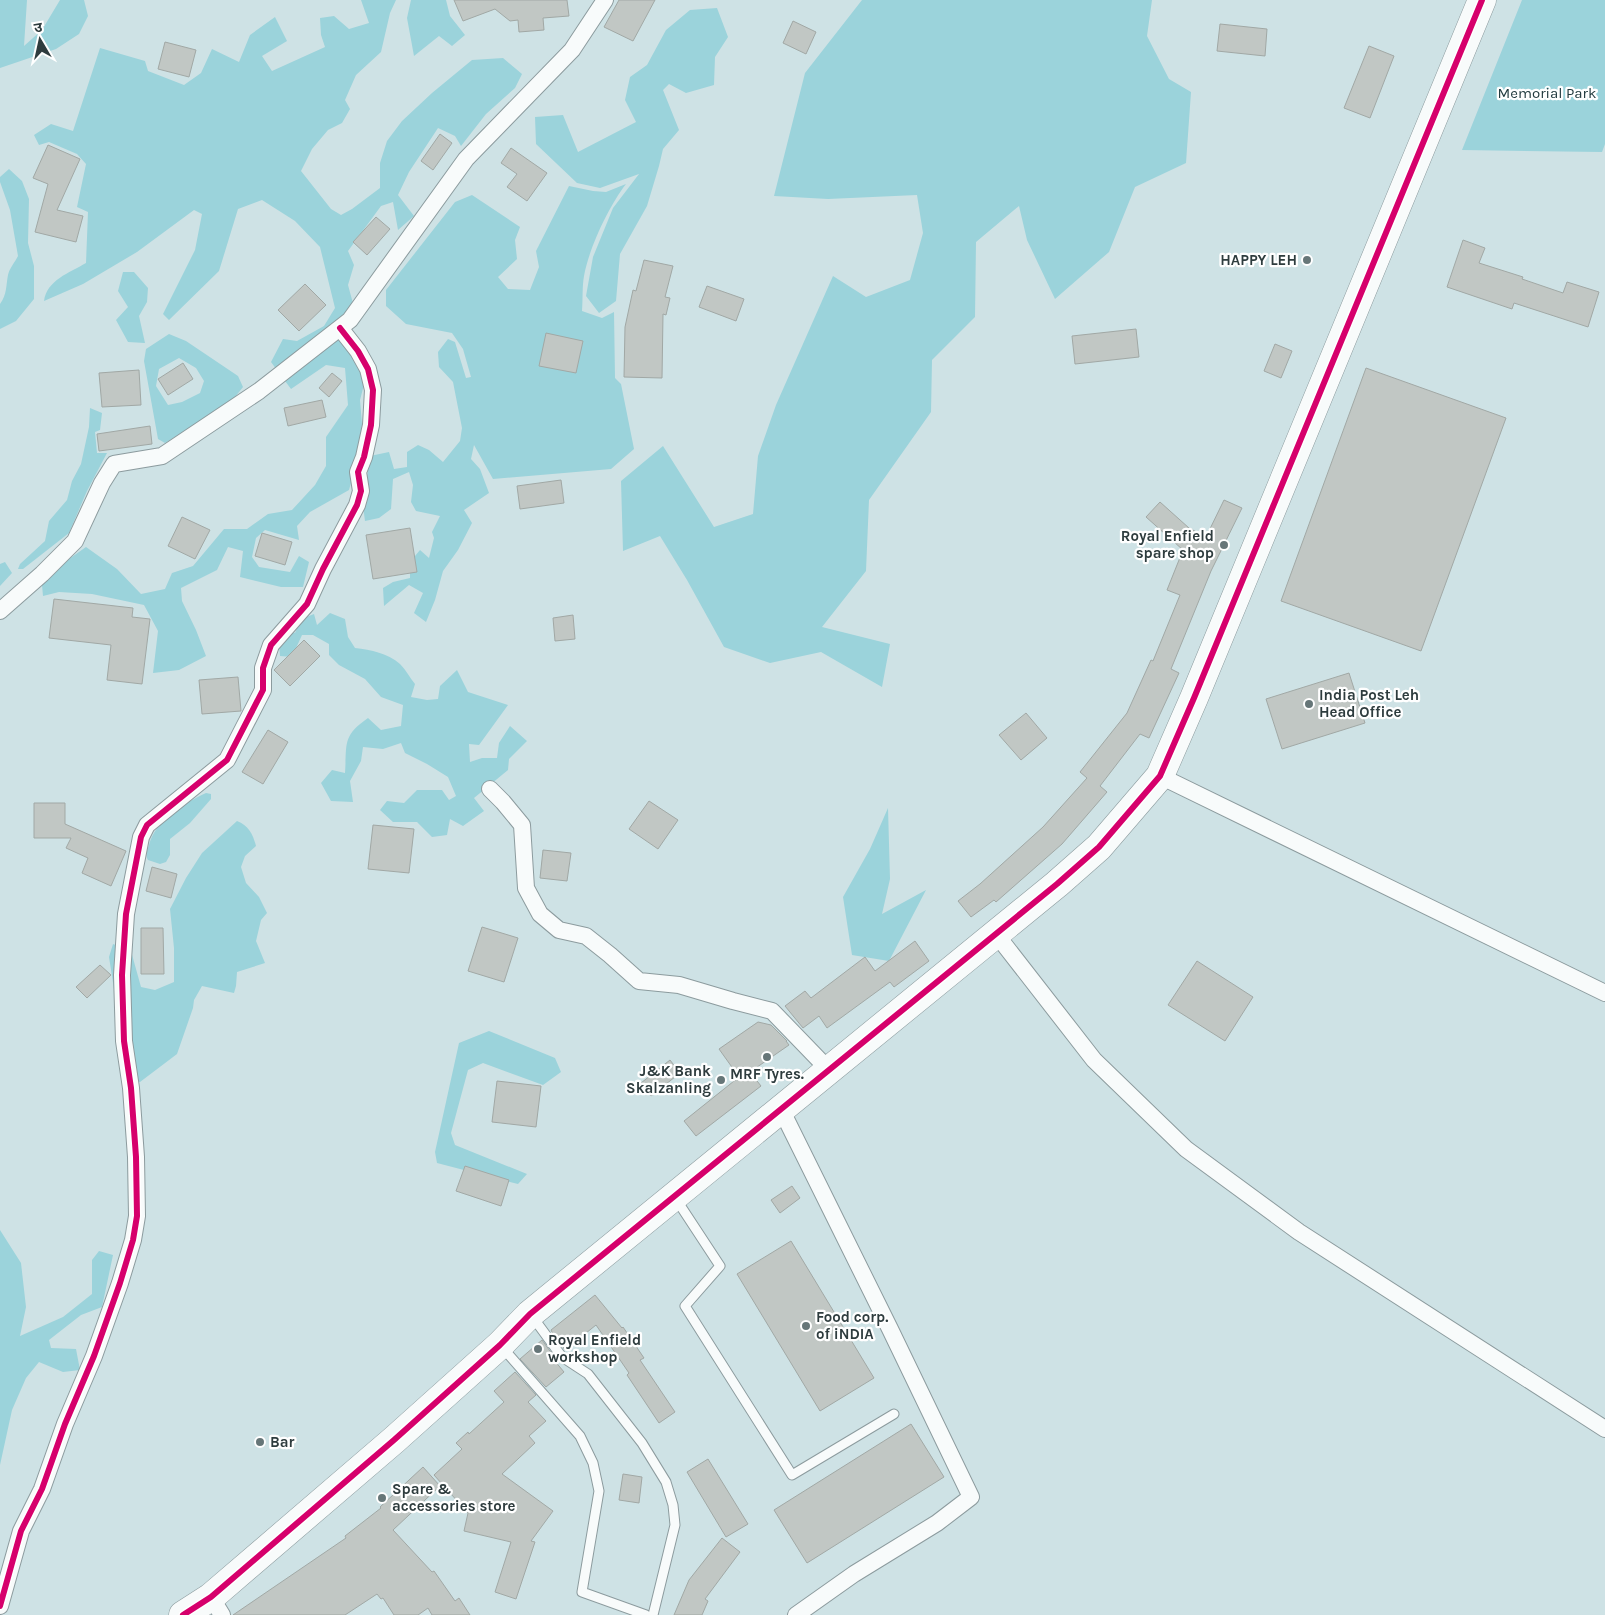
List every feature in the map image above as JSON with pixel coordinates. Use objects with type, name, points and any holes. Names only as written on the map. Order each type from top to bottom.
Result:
[{"type":"highway","points":[[183,1615],[216,1606],[394,1440],[500,1345],[530,1314],[996,934],[1099,847],[1160,776],[1198,689],[1482,0]]},
{"type":"street","points":[[0,611],[42,574],[74,541],[102,483],[114,464],[162,456],[259,391],[350,320],[466,159],[572,50],[605,0]]},
{"type":"street","points":[[0,1606],[21,1531],[42,1488],[65,1424],[94,1356],[133,1240],[137,1216],[136,1157],[131,1088],[124,1041],[122,975],[126,914],[141,837],[147,825],[227,760],[263,690],[263,668],[271,645],[307,604],[357,505],[361,491],[358,472],[364,457],[371,425],[373,390],[368,369],[358,351],[340,328]]},
{"type":"street","points":[[1160,776],[1605,993]]},
{"type":"street","points":[[490,790],[522,825],[526,888],[540,914],[559,930],[586,936],[639,981],[679,985],[772,1010],[829,1070]]},
{"type":"street","points":[[996,934],[1094,1060],[1186,1148],[1300,1232],[1605,1429]]},
{"type":"street","points":[[781,1109],[890,1329],[970,1497],[937,1523],[854,1574],[796,1615]]},
{"type":"lane","points":[[674,1196],[720,1266],[685,1306],[792,1475],[894,1414]]},
{"type":"lane","points":[[530,1314],[562,1357],[588,1374],[642,1443],[666,1482],[673,1505],[675,1525],[652,1615]]},
{"type":"lane","points":[[500,1345],[580,1436],[594,1462],[599,1490],[582,1592],[646,1615]]},
{"type":"green space","points":[[0,0],[27,0],[24,46],[42,30],[60,0],[84,0],[88,16],[79,34],[56,49],[0,68]]},
{"type":"green space","points":[[361,0],[396,0],[390,13],[381,52],[356,75],[345,100],[350,109],[342,123],[328,130],[312,149],[301,171],[331,209],[341,215],[380,188],[380,163],[387,141],[402,121],[472,60],[503,58],[522,74],[515,88],[486,114],[461,146],[455,136],[438,128],[409,172],[398,195],[414,216],[398,230],[393,202],[381,206],[348,251],[354,265],[348,285],[354,307],[345,319],[353,355],[365,381],[360,400],[362,424],[360,451],[349,490],[310,512],[297,526],[299,540],[265,530],[256,538],[252,557],[259,567],[290,572],[299,556],[309,562],[303,587],[281,587],[240,577],[243,551],[228,547],[217,570],[181,588],[182,601],[206,656],[179,670],[153,673],[158,631],[144,605],[92,594],[59,592],[43,596],[42,585],[59,566],[86,547],[117,569],[141,594],[165,589],[172,573],[193,566],[224,529],[247,529],[268,514],[292,510],[315,485],[326,466],[326,437],[348,405],[345,368],[326,365],[291,389],[271,362],[283,339],[297,341],[324,326],[335,308],[320,247],[295,221],[262,200],[238,209],[219,271],[169,320],[163,314],[195,250],[202,214],[194,210],[137,252],[83,284],[44,301],[49,288],[54,282],[86,263],[88,212],[77,207],[86,164],[77,154],[49,142],[39,145],[34,135],[51,124],[73,131],[100,48],[145,61],[148,71],[184,85],[201,73],[212,49],[239,62],[250,35],[275,17],[287,41],[262,56],[272,71],[325,47],[321,35],[320,18],[334,16],[349,29],[369,23]]},
{"type":"green space","points":[[411,0],[446,0],[450,16],[465,35],[452,46],[439,36],[414,56],[407,18]]},
{"type":"green space","points":[[862,0],[1152,0],[1147,36],[1169,79],[1191,92],[1186,163],[1135,187],[1109,252],[1055,299],[1027,240],[1019,206],[976,242],[975,317],[932,360],[931,412],[869,500],[866,571],[822,627],[890,644],[882,687],[821,652],[770,663],[724,647],[660,536],[623,551],[621,481],[663,446],[714,527],[753,514],[758,456],[776,405],[833,276],[866,297],[910,280],[923,233],[917,195],[828,199],[774,196],[805,73]]},
{"type":"green space","name":"Memorial Park","points":[[1522,0],[1605,0],[1605,144],[1602,152],[1462,150]]},
{"type":"green space","points":[[717,8],[728,37],[715,57],[714,85],[686,93],[669,84],[663,90],[679,130],[663,149],[647,206],[620,254],[616,301],[599,313],[586,296],[593,257],[613,208],[639,174],[600,188],[577,183],[536,144],[535,117],[563,115],[578,152],[636,122],[625,100],[630,77],[647,65],[666,30],[690,10]]},
{"type":"green space","points":[[9,169],[22,181],[29,199],[28,243],[34,266],[34,299],[16,321],[0,329],[0,304],[5,294],[9,273],[18,256],[10,210],[0,182],[0,177]]},
{"type":"green space","points":[[626,184],[607,215],[590,253],[583,280],[582,311],[602,318],[614,312],[615,378],[621,384],[634,449],[611,469],[493,479],[474,445],[471,459],[480,469],[489,493],[464,510],[472,523],[458,550],[443,571],[435,600],[426,622],[414,613],[423,593],[409,585],[384,606],[383,588],[393,582],[410,578],[410,562],[420,550],[429,558],[434,538],[432,532],[440,516],[416,511],[411,502],[413,485],[409,472],[393,479],[391,509],[379,518],[365,521],[363,506],[370,456],[389,452],[394,469],[407,467],[407,452],[418,445],[429,450],[443,462],[460,441],[462,428],[453,382],[439,367],[438,352],[448,339],[455,342],[466,378],[471,377],[463,349],[452,333],[406,324],[386,306],[386,290],[455,202],[472,195],[520,227],[515,240],[517,259],[498,277],[508,289],[530,290],[539,267],[536,251],[569,186],[606,192]]},
{"type":"green space","points":[[123,272],[134,272],[148,288],[147,302],[139,316],[145,343],[128,342],[116,320],[128,307],[118,291]]},
{"type":"green space","points":[[169,334],[186,341],[238,376],[243,387],[231,402],[165,443],[158,439],[144,361],[146,349]],"holes":[[[179,358],[196,368],[204,381],[200,393],[182,402],[168,405],[156,386],[159,369]]]},
{"type":"green space","points":[[90,408],[102,413],[100,430],[95,432],[97,453],[107,453],[87,491],[69,533],[23,569],[18,569],[20,564],[45,541],[49,521],[67,500],[72,481],[81,464],[89,427]]},
{"type":"green space","points":[[5,562],[12,573],[0,586],[0,564]]},
{"type":"green space","points":[[330,613],[345,619],[348,637],[355,648],[385,655],[400,664],[415,684],[411,697],[427,700],[438,699],[440,686],[457,670],[468,692],[508,705],[479,745],[469,744],[470,762],[482,758],[497,758],[499,743],[510,726],[527,741],[509,759],[508,770],[474,798],[484,811],[463,826],[450,819],[447,835],[432,837],[417,822],[393,822],[380,810],[387,801],[404,803],[417,790],[442,790],[449,800],[456,796],[448,777],[405,753],[401,743],[383,749],[363,747],[361,761],[350,781],[353,802],[331,801],[321,783],[332,770],[345,773],[346,748],[354,730],[368,718],[381,730],[401,726],[403,705],[381,697],[365,679],[339,665],[329,655],[329,644],[313,635],[302,635],[292,657],[280,656],[279,644],[290,630],[295,633],[301,619],[314,614],[317,625]]},
{"type":"green space","points":[[206,793],[211,794],[211,799],[190,823],[170,839],[170,855],[166,862],[160,864],[148,860],[147,853],[153,836],[164,820],[180,807]]},
{"type":"green space","points":[[888,808],[890,879],[882,914],[926,890],[889,961],[852,955],[843,897],[870,849]]},
{"type":"green space","points":[[237,821],[250,831],[256,846],[245,856],[241,867],[246,883],[259,897],[267,913],[261,920],[256,941],[265,963],[237,972],[234,993],[202,986],[194,1000],[177,1054],[140,1082],[125,1081],[109,957],[113,944],[131,951],[141,987],[155,990],[174,982],[174,948],[170,909],[202,853]]},
{"type":"green space","points":[[489,1031],[555,1058],[561,1072],[543,1085],[483,1063],[468,1070],[451,1133],[455,1145],[527,1174],[518,1184],[437,1163],[435,1152],[459,1043]]},
{"type":"green space","points":[[0,1230],[21,1263],[26,1307],[20,1336],[63,1317],[92,1294],[92,1260],[99,1251],[113,1255],[102,1307],[81,1315],[49,1340],[51,1348],[76,1349],[80,1370],[63,1372],[39,1362],[26,1378],[12,1410],[0,1465]]},
{"type":"building","points":[[454,0],[567,0],[569,16],[543,18],[544,30],[519,32],[518,20],[510,21],[495,9],[463,21]]},
{"type":"building","points":[[619,0],[655,0],[633,41],[604,27]]},
{"type":"building","points":[[793,21],[816,32],[806,54],[783,43]]},
{"type":"building","points":[[1220,24],[1267,29],[1265,56],[1217,51]]},
{"type":"building","points":[[165,42],[196,50],[189,77],[158,69]]},
{"type":"building","points":[[1369,46],[1394,56],[1370,118],[1344,108]]},
{"type":"building","points":[[440,134],[452,143],[433,170],[421,161]]},
{"type":"building","points":[[48,145],[80,159],[57,210],[83,216],[76,242],[35,232],[48,184],[33,178]]},
{"type":"building","points":[[511,148],[547,173],[527,201],[507,187],[517,174],[501,163]]},
{"type":"building","points":[[376,217],[390,229],[367,255],[353,242]]},
{"type":"building","points":[[1463,240],[1485,248],[1479,263],[1523,277],[1522,279],[1563,293],[1567,282],[1599,292],[1588,327],[1514,303],[1512,309],[1447,287]]},
{"type":"building","points":[[644,260],[673,266],[665,297],[670,298],[666,315],[663,314],[662,378],[624,377],[625,327],[633,290],[636,291]]},
{"type":"building","points":[[305,284],[326,305],[299,331],[278,310]]},
{"type":"building","points":[[707,286],[744,299],[736,321],[699,307]]},
{"type":"building","points":[[1136,329],[1139,357],[1075,364],[1072,336]]},
{"type":"building","points":[[546,333],[583,341],[576,373],[539,366]]},
{"type":"building","points":[[1275,344],[1292,351],[1281,378],[1264,371]]},
{"type":"building","points":[[183,363],[193,379],[168,395],[158,379]]},
{"type":"building","points":[[1366,368],[1506,418],[1421,651],[1281,601]]},
{"type":"building","points":[[139,370],[141,405],[102,407],[99,373]]},
{"type":"building","points":[[332,373],[342,381],[329,397],[319,388]]},
{"type":"building","points":[[322,400],[326,417],[288,426],[284,408]]},
{"type":"building","points":[[150,426],[152,444],[99,451],[97,434]]},
{"type":"building","points":[[561,480],[564,503],[520,509],[517,486]]},
{"type":"building","points":[[1224,500],[1242,508],[1211,571],[1171,669],[1179,673],[1149,738],[1140,734],[1100,786],[1107,792],[1062,844],[996,902],[994,900],[971,917],[958,901],[980,884],[1043,827],[1087,778],[1080,772],[1127,713],[1151,660],[1153,661],[1180,595],[1167,590],[1183,550],[1146,517],[1160,502],[1189,528],[1206,537]]},
{"type":"building","points":[[182,517],[210,530],[195,559],[168,546]]},
{"type":"building","points":[[410,528],[417,572],[373,579],[366,535]]},
{"type":"building","points":[[262,533],[292,542],[285,565],[255,556]]},
{"type":"building","points":[[54,599],[133,608],[132,617],[150,619],[142,684],[107,680],[111,645],[49,638]]},
{"type":"building","points":[[573,615],[575,639],[555,641],[553,618]]},
{"type":"building","points":[[304,640],[320,656],[290,686],[274,670]]},
{"type":"building","points":[[1349,673],[1365,723],[1282,749],[1266,699]]},
{"type":"building","points":[[238,677],[241,711],[202,714],[199,680]]},
{"type":"building","points":[[1026,713],[1047,738],[1021,760],[999,735]]},
{"type":"building","points":[[268,730],[288,742],[263,784],[242,772]]},
{"type":"building","points":[[649,801],[678,820],[658,849],[629,829]]},
{"type":"building","points":[[34,803],[65,803],[65,824],[126,851],[111,886],[82,873],[88,858],[66,848],[71,838],[34,838]]},
{"type":"building","points":[[373,825],[414,829],[409,873],[368,869]]},
{"type":"building","points":[[543,850],[571,853],[567,881],[540,878]]},
{"type":"building","points":[[152,867],[177,874],[171,898],[146,891]]},
{"type":"building","points":[[482,927],[518,938],[504,982],[468,971]]},
{"type":"building","points":[[141,928],[163,928],[164,974],[141,974]]},
{"type":"building","points":[[915,941],[929,961],[894,987],[890,982],[827,1028],[819,1016],[803,1028],[785,1006],[805,991],[811,998],[865,957],[875,971]]},
{"type":"building","points":[[1197,961],[1253,997],[1225,1041],[1168,1005]]},
{"type":"building","points":[[100,965],[111,975],[87,998],[76,987]]},
{"type":"building","points":[[758,1022],[771,1025],[789,1045],[750,1072],[761,1086],[696,1136],[684,1121],[739,1077],[719,1049]]},
{"type":"building","points":[[670,1060],[680,1073],[651,1096],[641,1083]]},
{"type":"building","points":[[497,1081],[541,1086],[536,1127],[492,1122]]},
{"type":"building","points":[[465,1166],[509,1180],[501,1206],[456,1191]]},
{"type":"building","points":[[792,1186],[800,1198],[780,1213],[771,1200]]},
{"type":"building","name":"Food corp. of iNDIA","points":[[791,1241],[874,1378],[820,1411],[737,1274]]},
{"type":"building","points":[[595,1295],[623,1327],[644,1358],[640,1360],[675,1412],[659,1423],[627,1375],[629,1373],[596,1325],[565,1350],[551,1330]]},
{"type":"building","points":[[542,1340],[564,1372],[546,1387],[520,1359]]},
{"type":"building","points":[[515,1372],[536,1395],[528,1402],[546,1421],[529,1436],[535,1443],[502,1474],[553,1511],[531,1541],[535,1542],[516,1599],[495,1592],[511,1542],[464,1531],[468,1513],[434,1475],[462,1449],[456,1443],[468,1432],[469,1434],[504,1402],[494,1391]]},
{"type":"building","points":[[911,1424],[944,1477],[807,1563],[774,1510]]},
{"type":"building","points":[[708,1459],[748,1524],[726,1537],[687,1472]]},
{"type":"building","points":[[423,1467],[440,1486],[393,1530],[432,1572],[434,1571],[455,1601],[459,1598],[470,1615],[432,1615],[428,1608],[418,1615],[394,1615],[383,1598],[381,1599],[377,1594],[345,1615],[233,1615],[346,1538],[345,1536],[381,1508]]},
{"type":"building","points":[[623,1474],[642,1477],[639,1503],[619,1500]]},
{"type":"building","points":[[722,1538],[740,1552],[705,1599],[708,1601],[702,1615],[674,1615],[689,1580]]},
{"type":"cycle path","points":[[183,1615],[211,1597],[394,1440],[500,1345],[530,1314],[1057,884],[1099,847],[1160,776],[1194,698],[1482,0]]},
{"type":"cycle path","points":[[0,1606],[21,1531],[42,1489],[65,1424],[94,1356],[133,1240],[137,1216],[136,1157],[131,1088],[124,1041],[122,975],[126,914],[141,837],[147,825],[227,760],[263,690],[263,668],[271,645],[307,604],[357,505],[361,491],[358,472],[364,457],[371,425],[373,390],[368,369],[358,351],[340,328]]},
{"type":"place","name":"HAPPY LEH","points":[[1307,260]]},
{"type":"place","name":"Royal Enfield spare shop","points":[[1224,545]]},
{"type":"place","name":"India Post Leh Head Office","points":[[1309,704]]},
{"type":"place","name":"MRF Tyres.","points":[[767,1057]]},
{"type":"place","name":"J&K Bank Skalzanling","points":[[721,1080]]},
{"type":"place","name":"Food corp. of iNDIA","points":[[806,1326]]},
{"type":"place","name":"Royal Enfield workshop","points":[[538,1349]]},
{"type":"place","name":"Bar","points":[[260,1442]]},
{"type":"place","name":"Spare & accessories store","points":[[382,1498]]}]
